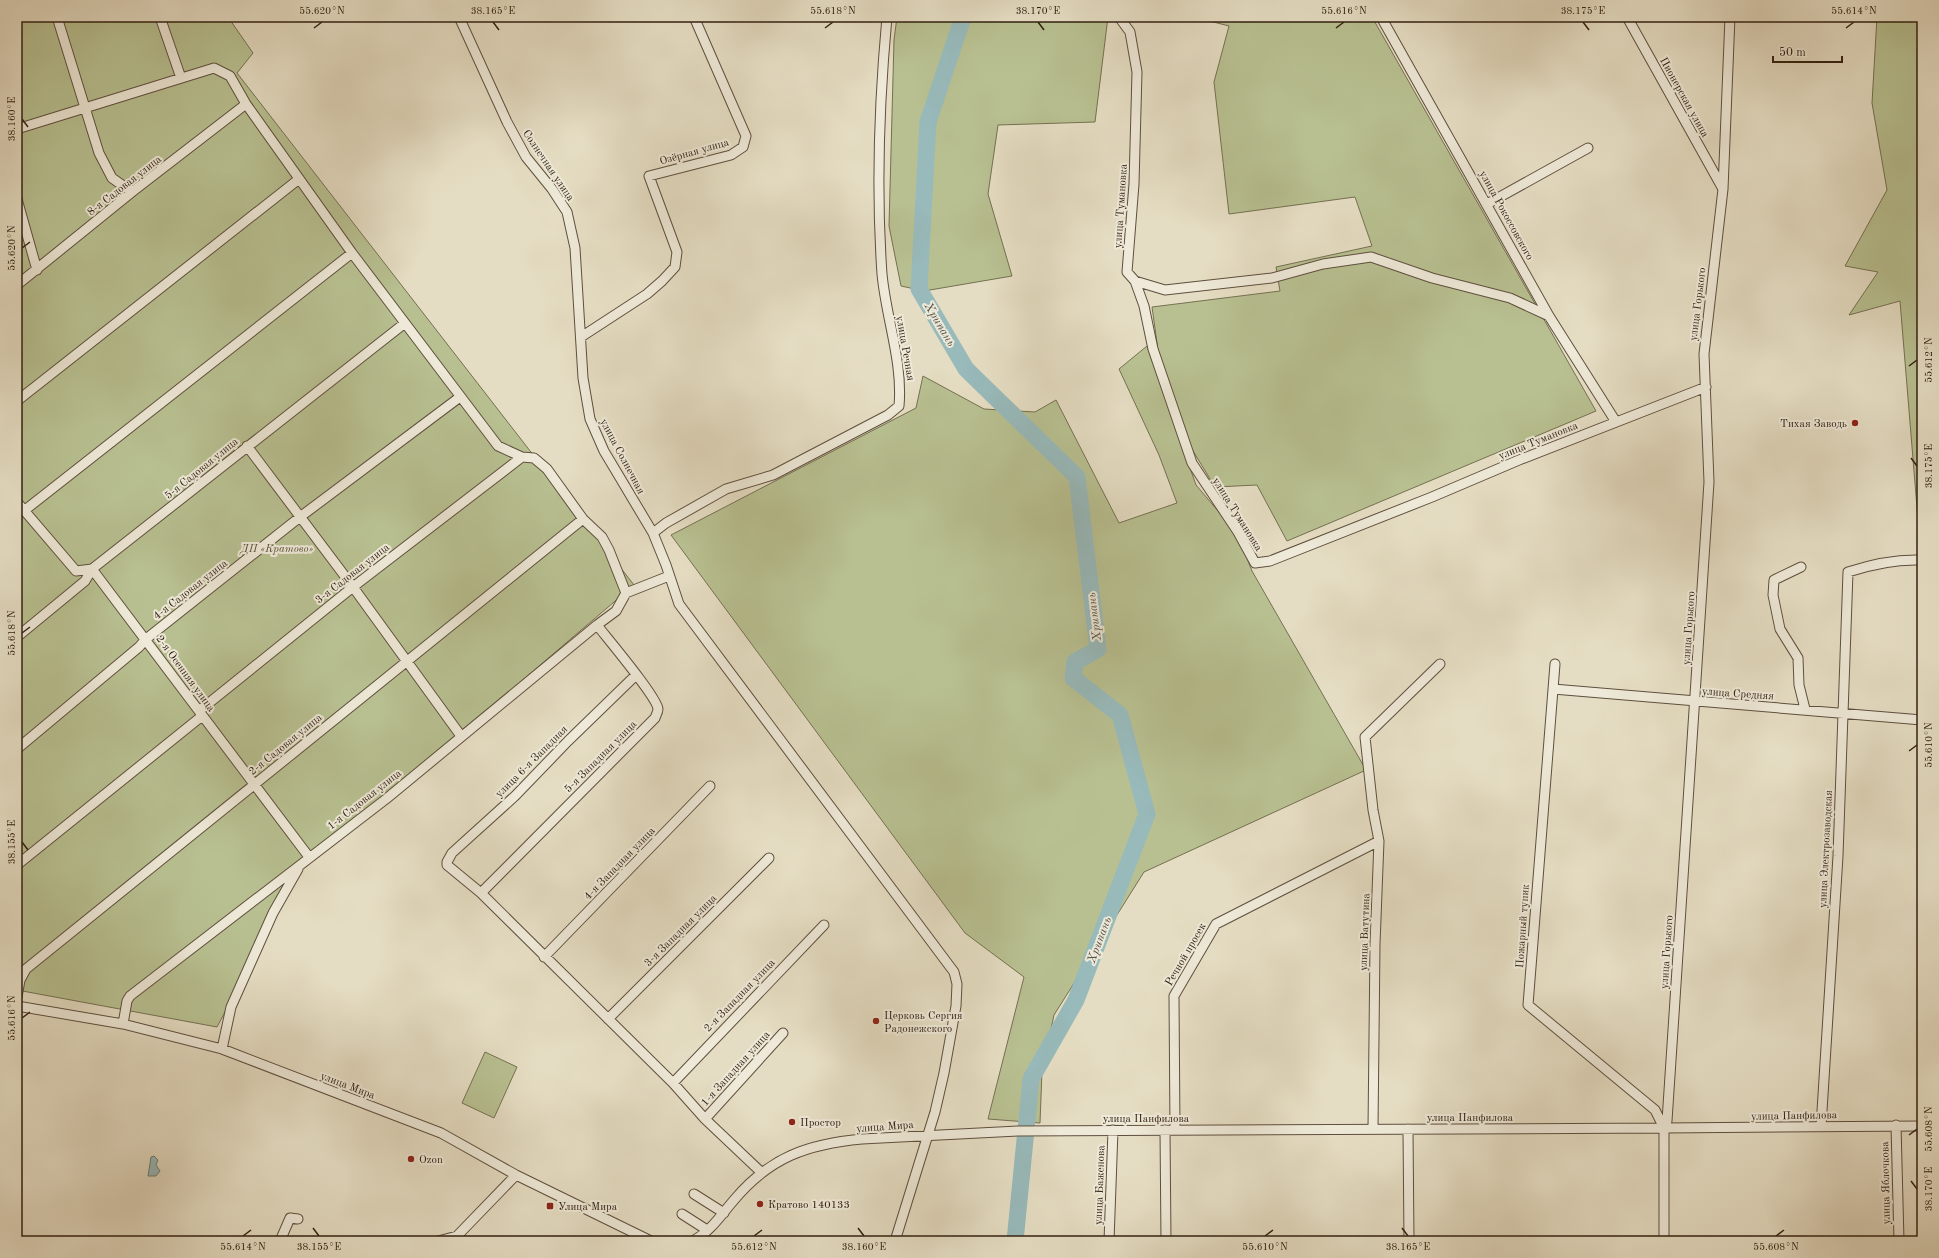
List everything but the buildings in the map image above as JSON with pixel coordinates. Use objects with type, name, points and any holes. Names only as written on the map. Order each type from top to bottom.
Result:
[{"type":"street","points":[[57,17],[91,130],[105,167],[112,178],[132,192]]},
{"type":"street","points":[[160,17],[181,78]]},
{"type":"street","name":"Солнечная улица","points":[[459,17],[507,122],[526,157],[552,189],[567,212],[575,248],[581,337]]},
{"type":"street","name":"Озёрная улица","points":[[581,337],[647,294],[675,267],[677,252],[649,176],[731,155],[743,147],[746,136],[694,17]]},
{"type":"street","name":"улица Речная","points":[[653,534],[666,523],[726,490],[773,475],[888,415],[899,406],[901,386],[885,302],[879,208],[880,106],[887,17]]},
{"type":"street","name":"улица Тумановка","points":[[1119,17],[1130,32],[1137,72],[1134,184],[1127,272],[1135,281],[1144,306],[1153,349],[1192,463],[1238,532],[1255,564],[1270,562],[1706,387]]},
{"type":"street","name":"улица Рокоссовского","points":[[1381,17],[1549,316],[1616,422]]},
{"type":"street","name":"Пионерская улица","points":[[1627,17],[1723,190]]},
{"type":"street","name":"улица Горького","points":[[1664,1241],[1664,1128],[1668,1113],[1709,482],[1704,354],[1723,190],[1730,17]]},
{"type":"street","points":[[17,129],[214,68],[223,71],[230,76],[246,104],[352,253],[498,446],[522,456],[534,458],[546,469],[583,519],[602,537],[626,593],[669,576]]},
{"type":"street","name":"8-я Садовая улица","points":[[17,285],[38,270],[132,192],[246,104]]},
{"type":"street","points":[[1487,204],[1588,148]]},
{"type":"street","points":[[17,401],[299,179]]},
{"type":"street","points":[[17,200],[38,270]]},
{"type":"street","points":[[24,510],[352,253]]},
{"type":"street","points":[[1135,281],[1165,290],[1272,278],[1323,264],[1371,258],[1432,278],[1510,298],[1549,316]]},
{"type":"street","name":"5-я Садовая улица","points":[[17,637],[85,581],[92,569],[405,323]]},
{"type":"street","name":"улица Солнечная","points":[[581,337],[583,378],[590,419],[604,451],[653,534],[679,604],[954,972],[957,984],[956,1006],[949,1052],[935,1112],[896,1241]]},
{"type":"street","name":"4-я Садовая улица","points":[[17,749],[139,647],[146,638],[300,517],[460,397]]},
{"type":"street","points":[[247,446],[407,660],[461,736]]},
{"type":"street","name":"3-я Садовая улица","points":[[17,865],[353,587],[522,456]]},
{"type":"street","points":[[17,502],[76,571],[92,569]]},
{"type":"street","name":"2-я Садовая улица","points":[[17,997],[20,980],[26,969],[583,519]]},
{"type":"street","name":"улица Электрозаводская","points":[[1821,1127],[1838,856],[1848,572],[1871,564],[1900,560],[1922,560]]},
{"type":"street","points":[[1800,567],[1774,580],[1773,595],[1780,629],[1798,658],[1799,685],[1805,709]]},
{"type":"street","name":"2-я Осенняя улица","points":[[92,569],[146,638],[200,713],[309,857]]},
{"type":"street","name":"1-я Садовая улица","points":[[123,1024],[127,1001],[130,996],[386,798],[597,624],[616,611],[626,593]]},
{"type":"street","name":"5-я Западная улица","points":[[481,893],[655,718],[658,708],[655,701],[597,624]]},
{"type":"street","name":"улица Ватутина","points":[[1373,1129],[1374,952],[1379,841],[1373,810],[1365,737],[1440,664]]},
{"type":"street","name":"Пожарный тупик","points":[[1555,664],[1528,1005],[1655,1110],[1664,1128]]},
{"type":"street","name":"улица 6-я Западная","points":[[481,893],[447,865],[452,853],[514,796],[636,675]]},
{"type":"street","name":"улица Средняя","points":[[1553,689],[1922,720]]},
{"type":"street","name":"4-я Западная улица","points":[[544,957],[710,786]]},
{"type":"street","name":"Речной просек","points":[[1175,1130],[1174,996],[1216,924],[1379,841]]},
{"type":"street","name":"3-я Западная улица","points":[[608,1019],[769,858]]},
{"type":"street","points":[[222,1049],[231,1007],[273,913],[300,865]]},
{"type":"street","points":[[481,893],[544,957],[673,1082],[705,1119],[762,1173]]},
{"type":"street","name":"2-я Западная улица","points":[[673,1082],[824,925]]},
{"type":"street","name":"улица Мира","points":[[17,1006],[123,1024],[222,1049],[441,1133],[516,1175],[651,1241]]},
{"type":"street","name":"1-я Западная улица","points":[[705,1119],[783,1032]]},
{"type":"street","name":"улица Яблочкова","points":[[1896,1125],[1899,1241]]},
{"type":"street","name":"улица Панфилова","points":[[1018,1130],[1922,1126]]},
{"type":"street","points":[[1408,1129],[1409,1241]]},
{"type":"street","name":"улица Мира","points":[[693,1241],[707,1230],[724,1213],[750,1183],[783,1158],[796,1152],[842,1141],[1018,1130]]},
{"type":"street","name":"улица Баженова","points":[[1109,1241],[1113,1130]]},
{"type":"street","points":[[1165,1130],[1166,1241]]},
{"type":"street","points":[[438,1241],[456,1239],[516,1175]]},
{"type":"street","points":[[694,1194],[724,1213]]},
{"type":"street","points":[[682,1214],[707,1230]]},
{"type":"street","points":[[280,1241],[290,1218],[298,1219]]},
{"type":"green space","name":"ДП «Кратово»","points":[[17,17],[228,17],[253,53],[237,73],[634,585],[301,869],[217,1027],[17,990]]},
{"type":"green space","points":[[897,17],[1108,17],[1095,122],[998,125],[988,194],[1012,276],[924,291],[901,286],[889,226],[894,40]]},
{"type":"green space","points":[[1194,17],[1372,17],[1596,411],[1287,541],[1257,485],[1215,487],[1190,446],[1158,350],[1152,307],[1280,291],[1276,267],[1372,246],[1355,197],[1229,214],[1214,82],[1229,26]]},
{"type":"green space","points":[[1877,17],[1922,17],[1922,544],[1920,544],[1900,301],[1849,315],[1878,272],[1845,266],[1887,190],[1872,103]]},
{"type":"green space","points":[[1147,346],[1196,485],[1229,524],[1243,548],[1252,571],[1366,770],[1144,872],[1054,1015],[1042,1071],[1040,1123],[988,1119],[1024,977],[965,933],[671,535],[916,408],[923,376],[984,409],[1035,412],[1056,400],[1119,523],[1177,503],[1159,455],[1119,369]]},
{"type":"green space","points":[[485,1052],[517,1067],[494,1118],[462,1103]]},
{"type":"water","points":[[154,1156],[158,1160],[156,1165],[160,1171],[156,1176],[148,1176],[151,1157]]},
{"type":"waterway","name":"Хрипань","points":[[963,17],[928,122],[919,289],[966,369],[1077,477],[1098,649],[1075,662],[1073,678],[1120,715],[1147,814],[1076,1000],[1031,1079],[1015,1241]]},
{"type":"place","name":"Тихая Заводь","points":[[1855,423]]},
{"type":"place","name":"Церковь Сергия Радонежского","points":[[876,1021]]},
{"type":"place","name":"Простор","points":[[792,1122]]},
{"type":"place","name":"Ozon","points":[[411,1159]]},
{"type":"place","name":"Кратово 140133","points":[[760,1204]]},
{"type":"place","name":"Улица Мира","points":[[550,1206]]}]
